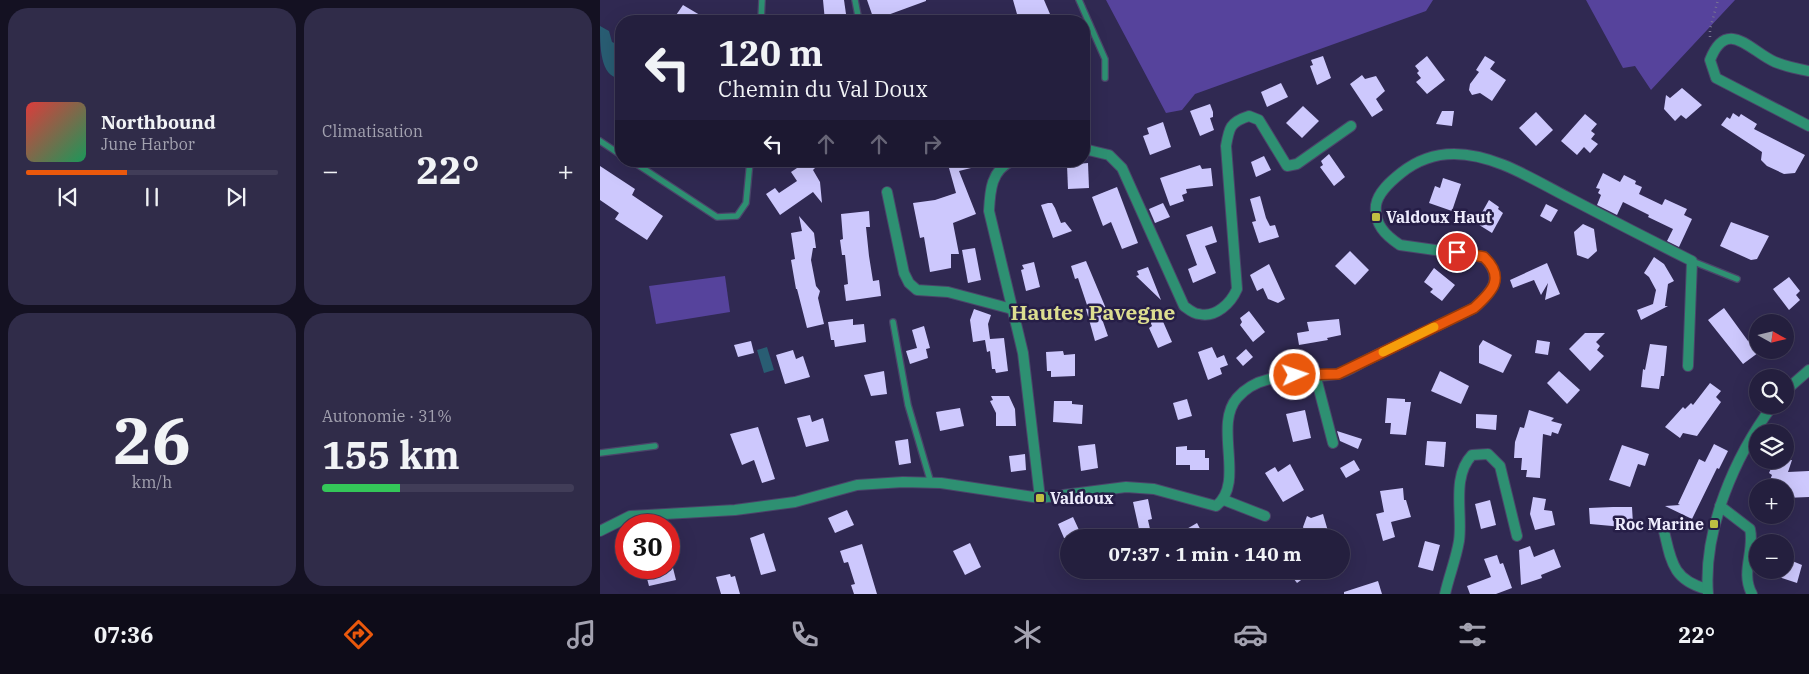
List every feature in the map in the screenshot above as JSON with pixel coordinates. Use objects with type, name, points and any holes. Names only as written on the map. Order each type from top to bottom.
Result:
[{"type":"street","points":[[1809,71],[1774,61],[1748,43],[1727,39],[1718,44],[1710,60],[1716,78],[1809,126]]},
{"type":"street","points":[[1090,150],[1109,155],[1122,168],[1184,306],[1199,314],[1216,312],[1231,302],[1237,289],[1226,146],[1229,130],[1236,120],[1249,116],[1258,120],[1287,166],[1297,164],[1351,126]]},
{"type":"street","points":[[600,531],[630,516],[735,510],[795,502],[857,485],[931,483],[1040,498],[1126,488],[1154,489],[1216,506],[1224,500],[1229,487],[1229,419],[1236,400],[1250,386],[1275,377],[1338,374],[1474,308],[1490,293],[1494,286],[1493,270],[1484,257],[1400,245],[1383,232],[1378,224],[1375,211],[1377,200],[1384,189],[1414,164],[1437,155],[1455,154],[1498,163],[1692,261],[1688,366]]},
{"type":"street","points":[[1005,167],[996,174],[990,189],[989,210],[1023,353],[1040,498]]},
{"type":"street","points":[[887,192],[904,273],[908,283],[917,290],[948,292],[1012,309]]},
{"type":"street","points":[[1794,383],[1809,370]]},
{"type":"street","points":[[1315,374],[1333,443]]},
{"type":"street","points":[[1662,527],[1674,568],[1690,584],[1708,591],[1707,564],[1714,524],[1720,506],[1753,435],[1768,414]]},
{"type":"street","points":[[1445,594],[1459,540],[1461,475],[1466,462],[1472,455],[1488,454],[1500,466],[1517,536]]},
{"type":"street","points":[[1224,500],[1265,516]]},
{"type":"street","points":[[1720,506],[1742,520],[1750,528],[1752,540],[1746,574],[1747,585],[1752,594]]},
{"type":"lane","points":[[761,15],[762,0]]},
{"type":"lane","points":[[855,0],[858,15]]},
{"type":"lane","points":[[1079,0],[1086,15]]},
{"type":"lane","points":[[1090,25],[1105,59],[1105,78]]},
{"type":"lane","points":[[600,141],[615,150]]},
{"type":"lane","points":[[641,167],[718,217],[737,216],[746,203],[749,167]]},
{"type":"lane","points":[[1692,261],[1737,279]]},
{"type":"lane","points":[[893,322],[908,405],[931,483]]},
{"type":"lane","points":[[600,453],[655,446]]},
{"type":"path","points":[[1718,0],[1710,29],[1710,38],[1718,44]]},
{"type":"shaded area","points":[[1106,0],[1433,0],[1426,11],[1195,94],[1182,110],[1166,113]]},
{"type":"shaded area","points":[[1586,0],[1735,0],[1651,90],[1635,66],[1623,68]]},
{"type":"shaded area","points":[[725,276],[730,312],[656,324],[649,286]]},
{"type":"water","points":[[600,26],[609,31],[612,42],[615,43],[615,77],[605,67],[600,42]]},
{"type":"water","points":[[767,347],[774,370],[764,373],[757,350]]},
{"type":"building","points":[[823,0],[844,0],[846,15],[824,15]]},
{"type":"building","points":[[867,0],[926,0],[888,15],[872,15]]},
{"type":"building","points":[[1013,0],[1044,0],[1050,15],[1017,15]]},
{"type":"building","points":[[683,5],[700,15],[676,15]]},
{"type":"building","points":[[1323,56],[1331,78],[1317,85],[1310,66],[1313,65],[1311,60]]},
{"type":"building","points":[[1427,56],[1445,80],[1427,94],[1416,82],[1421,78],[1415,66]]},
{"type":"building","points":[[1485,56],[1495,62],[1490,69],[1506,80],[1492,101],[1480,93],[1472,95],[1469,90],[1470,84],[1479,72],[1476,70]]},
{"type":"building","points":[[1362,75],[1365,79],[1376,76],[1385,91],[1376,99],[1383,110],[1372,117],[1350,84]]},
{"type":"building","points":[[1281,83],[1288,97],[1267,107],[1261,92]]},
{"type":"building","points":[[1682,88],[1702,105],[1686,119],[1681,115],[1675,121],[1664,109],[1666,95],[1670,98]]},
{"type":"building","points":[[1210,104],[1213,117],[1210,118],[1214,130],[1200,136],[1190,111]]},
{"type":"building","points":[[1303,106],[1319,121],[1302,138],[1286,123]]},
{"type":"building","points":[[1442,111],[1454,111],[1452,126],[1436,124]]},
{"type":"building","points":[[1536,112],[1553,130],[1536,146],[1519,128]]},
{"type":"building","points":[[1733,113],[1739,117],[1741,114],[1757,124],[1754,129],[1805,155],[1795,173],[1784,174],[1767,166],[1761,160],[1762,152],[1721,125],[1727,117],[1730,119]]},
{"type":"building","points":[[1585,114],[1597,124],[1591,131],[1595,134],[1591,139],[1598,144],[1590,153],[1584,147],[1577,155],[1561,141]]},
{"type":"building","points":[[1163,122],[1171,147],[1150,155],[1143,136],[1149,134],[1147,128]]},
{"type":"building","points":[[1329,154],[1345,177],[1334,186],[1320,167],[1323,165],[1321,161]]},
{"type":"building","points":[[1264,156],[1271,170],[1256,177],[1251,162]]},
{"type":"building","points":[[1200,165],[1202,169],[1211,168],[1213,186],[1186,189],[1187,193],[1182,195],[1184,201],[1170,206],[1160,178]]},
{"type":"building","points":[[600,166],[635,189],[632,195],[663,216],[647,240],[615,219],[619,213],[600,200]]},
{"type":"building","points":[[814,167],[813,170],[820,182],[822,203],[813,192],[780,215],[766,194],[775,188],[779,193],[797,181],[791,172],[797,168]]},
{"type":"building","points":[[949,167],[975,167],[959,171],[976,214],[953,223],[959,254],[951,254],[951,268],[930,272],[924,237],[920,238],[913,203],[935,200],[956,193]]},
{"type":"building","points":[[1067,167],[1088,167],[1089,188],[1068,189]]},
{"type":"building","points":[[1603,173],[1620,182],[1624,175],[1636,181],[1635,184],[1642,187],[1639,194],[1662,205],[1665,199],[1687,209],[1684,215],[1692,219],[1679,247],[1667,241],[1673,229],[1648,217],[1649,215],[1623,202],[1617,215],[1597,205],[1601,195],[1598,193],[1600,189],[1596,188]]},
{"type":"building","points":[[1443,178],[1461,184],[1452,211],[1429,203],[1435,186],[1440,188]]},
{"type":"building","points":[[1117,187],[1138,243],[1122,249],[1111,222],[1103,226],[1092,197]]},
{"type":"building","points":[[1260,196],[1266,218],[1270,226],[1275,225],[1279,237],[1259,243],[1252,222],[1256,221],[1250,199]]},
{"type":"building","points":[[1489,200],[1499,207],[1498,209],[1503,213],[1492,233],[1476,223]]},
{"type":"building","points":[[1052,203],[1061,223],[1065,222],[1072,231],[1053,238],[1041,205]]},
{"type":"building","points":[[1163,203],[1170,217],[1155,223],[1149,209]]},
{"type":"building","points":[[1546,204],[1558,210],[1551,222],[1540,216]]},
{"type":"building","points":[[869,211],[870,227],[866,227],[869,256],[873,281],[879,280],[881,296],[846,301],[844,285],[848,284],[845,255],[842,255],[840,240],[843,239],[841,214]]},
{"type":"building","points":[[799,216],[814,233],[816,248],[813,248],[811,260],[816,286],[820,291],[818,298],[824,324],[807,328],[796,289],[791,260],[795,259],[791,233],[802,231]]},
{"type":"building","points":[[1731,222],[1769,236],[1757,259],[1751,260],[1720,246]]},
{"type":"building","points":[[1583,224],[1594,229],[1597,251],[1588,259],[1577,255],[1574,232]]},
{"type":"building","points":[[1212,226],[1217,242],[1205,246],[1216,273],[1193,283],[1188,269],[1197,265],[1186,235]]},
{"type":"building","points":[[975,248],[981,280],[968,283],[962,250]]},
{"type":"building","points":[[1350,251],[1369,270],[1355,285],[1335,266]]},
{"type":"building","points":[[1654,257],[1664,264],[1674,281],[1668,284],[1665,306],[1668,306],[1641,320],[1637,310],[1653,304],[1656,290],[1649,277],[1644,273]]},
{"type":"building","points":[[1086,261],[1107,311],[1101,316],[1108,336],[1095,341],[1086,309],[1088,308],[1078,278],[1075,279],[1071,266]]},
{"type":"building","points":[[1034,262],[1040,287],[1026,291],[1021,270],[1024,269],[1022,265]]},
{"type":"building","points":[[1547,263],[1560,294],[1545,300],[1548,283],[1541,295],[1534,280],[1513,288],[1510,280]]},
{"type":"building","points":[[1269,264],[1285,299],[1278,303],[1268,299],[1263,288],[1257,291],[1250,275]]},
{"type":"building","points":[[1148,267],[1161,300],[1136,276],[1139,275],[1137,271]]},
{"type":"building","points":[[1434,268],[1455,285],[1442,301],[1430,292],[1433,289],[1424,282]]},
{"type":"building","points":[[1789,277],[1800,291],[1796,295],[1800,300],[1789,310],[1773,289]]},
{"type":"building","points":[[1724,308],[1749,340],[1750,359],[1743,364],[1708,320]]},
{"type":"building","points":[[974,309],[991,315],[988,324],[990,339],[1004,338],[1008,371],[996,373],[995,369],[992,369],[990,351],[987,352],[985,340],[973,342],[970,320]]},
{"type":"building","points":[[1249,311],[1265,332],[1253,342],[1240,325],[1242,322],[1240,318]]},
{"type":"building","points":[[1161,317],[1172,342],[1158,348],[1149,328],[1152,326],[1150,321]]},
{"type":"building","points":[[853,319],[853,325],[864,324],[866,342],[835,347],[834,340],[831,340],[828,322]]},
{"type":"building","points":[[1339,319],[1341,335],[1327,338],[1328,340],[1299,345],[1297,333],[1309,331],[1307,322]]},
{"type":"building","points":[[924,326],[930,348],[926,349],[928,358],[910,364],[906,351],[917,348],[912,330]]},
{"type":"building","points":[[1585,333],[1605,333],[1596,342],[1600,346],[1597,350],[1604,356],[1590,371],[1569,349]]},
{"type":"building","points":[[1483,340],[1512,355],[1503,373],[1479,363],[1479,346]]},
{"type":"building","points":[[1537,340],[1550,342],[1548,355],[1535,353]]},
{"type":"building","points":[[751,341],[754,353],[738,357],[734,345]]},
{"type":"building","points":[[1650,344],[1667,346],[1664,376],[1661,376],[1659,389],[1641,387],[1643,369],[1645,370]]},
{"type":"building","points":[[1212,347],[1217,358],[1224,355],[1228,365],[1220,368],[1222,374],[1208,380],[1198,352]]},
{"type":"building","points":[[1246,349],[1253,357],[1243,366],[1236,358]]},
{"type":"building","points":[[793,350],[796,359],[803,356],[810,377],[785,384],[776,355]]},
{"type":"building","points":[[1063,351],[1064,355],[1075,354],[1075,376],[1051,377],[1051,371],[1047,371],[1046,352]]},
{"type":"building","points":[[884,371],[887,394],[871,396],[864,375]]},
{"type":"building","points":[[1440,371],[1469,386],[1461,404],[1431,391]]},
{"type":"building","points":[[1559,371],[1580,390],[1567,404],[1547,383]]},
{"type":"building","points":[[1710,383],[1721,391],[1716,397],[1721,402],[1697,436],[1683,433],[1680,438],[1665,427],[1683,407],[1685,409],[1691,403],[1693,405]]},
{"type":"building","points":[[991,396],[1009,396],[1015,409],[1016,426],[996,426],[996,413],[990,401],[993,400]]},
{"type":"building","points":[[1387,398],[1405,399],[1405,402],[1411,402],[1406,435],[1390,434],[1391,423],[1385,423]]},
{"type":"building","points":[[1187,399],[1192,416],[1178,420],[1173,403]]},
{"type":"building","points":[[1054,401],[1072,401],[1072,404],[1083,405],[1082,424],[1053,422]]},
{"type":"building","points":[[960,408],[964,426],[940,431],[936,412]]},
{"type":"building","points":[[1305,410],[1311,438],[1293,442],[1286,414]]},
{"type":"building","points":[[1529,410],[1554,418],[1551,421],[1562,424],[1558,434],[1552,432],[1551,436],[1543,434],[1540,478],[1526,477],[1527,470],[1521,470],[1522,458],[1514,458],[1515,442],[1520,427],[1524,428]]},
{"type":"building","points":[[1476,414],[1497,415],[1496,430],[1476,428]]},
{"type":"building","points":[[810,415],[812,422],[823,418],[829,441],[806,447],[797,418]]},
{"type":"building","points":[[758,427],[775,479],[762,483],[754,460],[742,465],[730,434]]},
{"type":"building","points":[[1337,431],[1362,439],[1358,449],[1340,441]]},
{"type":"building","points":[[908,439],[911,463],[899,465],[895,441]]},
{"type":"building","points":[[1427,441],[1446,442],[1444,467],[1425,465]]},
{"type":"building","points":[[1095,444],[1098,468],[1081,471],[1078,446]]},
{"type":"building","points":[[1714,444],[1728,451],[1719,469],[1717,468],[1692,519],[1665,506],[1680,505],[1678,504],[1699,459],[1705,462]]},
{"type":"building","points":[[1622,445],[1649,454],[1645,466],[1638,464],[1630,487],[1609,480]]},
{"type":"building","points":[[1187,446],[1187,450],[1205,450],[1205,458],[1209,458],[1209,470],[1190,470],[1190,465],[1176,465],[1176,447]]},
{"type":"building","points":[[1025,454],[1026,470],[1011,472],[1009,456]]},
{"type":"building","points":[[1354,460],[1360,470],[1346,478],[1340,468]]},
{"type":"building","points":[[1290,464],[1304,490],[1283,502],[1265,473],[1275,467],[1278,472]]},
{"type":"building","points":[[1771,469],[1789,469],[1788,472],[1809,471],[1809,497],[1794,498],[1794,479],[1770,479],[1772,475],[1769,473]]},
{"type":"building","points":[[1403,488],[1404,500],[1406,500],[1411,517],[1391,522],[1395,537],[1383,541],[1376,514],[1384,512],[1380,491]]},
{"type":"building","points":[[1533,497],[1546,499],[1544,510],[1552,511],[1555,525],[1535,530],[1530,514]]},
{"type":"building","points":[[1148,499],[1152,519],[1148,520],[1150,529],[1139,529],[1133,502]]},
{"type":"building","points":[[1490,500],[1496,525],[1481,529],[1475,504]]},
{"type":"building","points":[[1632,507],[1633,524],[1624,524],[1623,527],[1590,524],[1589,508]]},
{"type":"building","points":[[847,510],[854,525],[835,533],[828,518]]},
{"type":"building","points":[[1323,514],[1327,529],[1304,529],[1307,516],[1311,518]]},
{"type":"building","points":[[1073,517],[1079,529],[1060,529],[1058,524]]},
{"type":"building","points":[[1197,523],[1200,529],[1187,529]]},
{"type":"building","points":[[764,533],[776,571],[761,575],[750,538]]},
{"type":"building","points":[[1425,541],[1440,545],[1433,571],[1418,567]]},
{"type":"building","points":[[970,543],[981,567],[965,575],[953,551]]},
{"type":"building","points":[[862,544],[877,594],[854,594],[851,585],[855,584],[848,562],[844,563],[840,551]]},
{"type":"building","points":[[1530,546],[1534,557],[1554,549],[1561,567],[1541,575],[1542,578],[1521,585],[1519,550]]},
{"type":"building","points":[[1497,555],[1500,564],[1503,563],[1512,588],[1496,594],[1470,594],[1467,586],[1491,577],[1484,559]]},
{"type":"building","points":[[1794,562],[1802,565],[1797,583],[1785,579],[1794,579]]},
{"type":"building","points":[[730,574],[731,577],[735,576],[740,594],[721,594],[716,577]]},
{"type":"building","points":[[647,579],[676,580],[649,586]]},
{"type":"building","points":[[1294,579],[1303,579],[1297,583]]},
{"type":"building","points":[[1378,581],[1382,594],[1344,594],[1344,592]]},
{"type":"slow traffic","points":[[1383,352],[1434,327]]},
{"type":"place","name":"Valdoux Haut","points":[[1376,217]]},
{"type":"place","name":"Valdoux","points":[[1040,498]]},
{"type":"place","name":"Roc Marine","points":[[1714,524]]},
{"type":"district","name":"Hautes Pavegne","points":[[1093,313]]},
{"type":"route","points":[[1295,375],[1338,374],[1474,308],[1490,293],[1494,286],[1493,270],[1490,263],[1484,257],[1457,252]]}]
